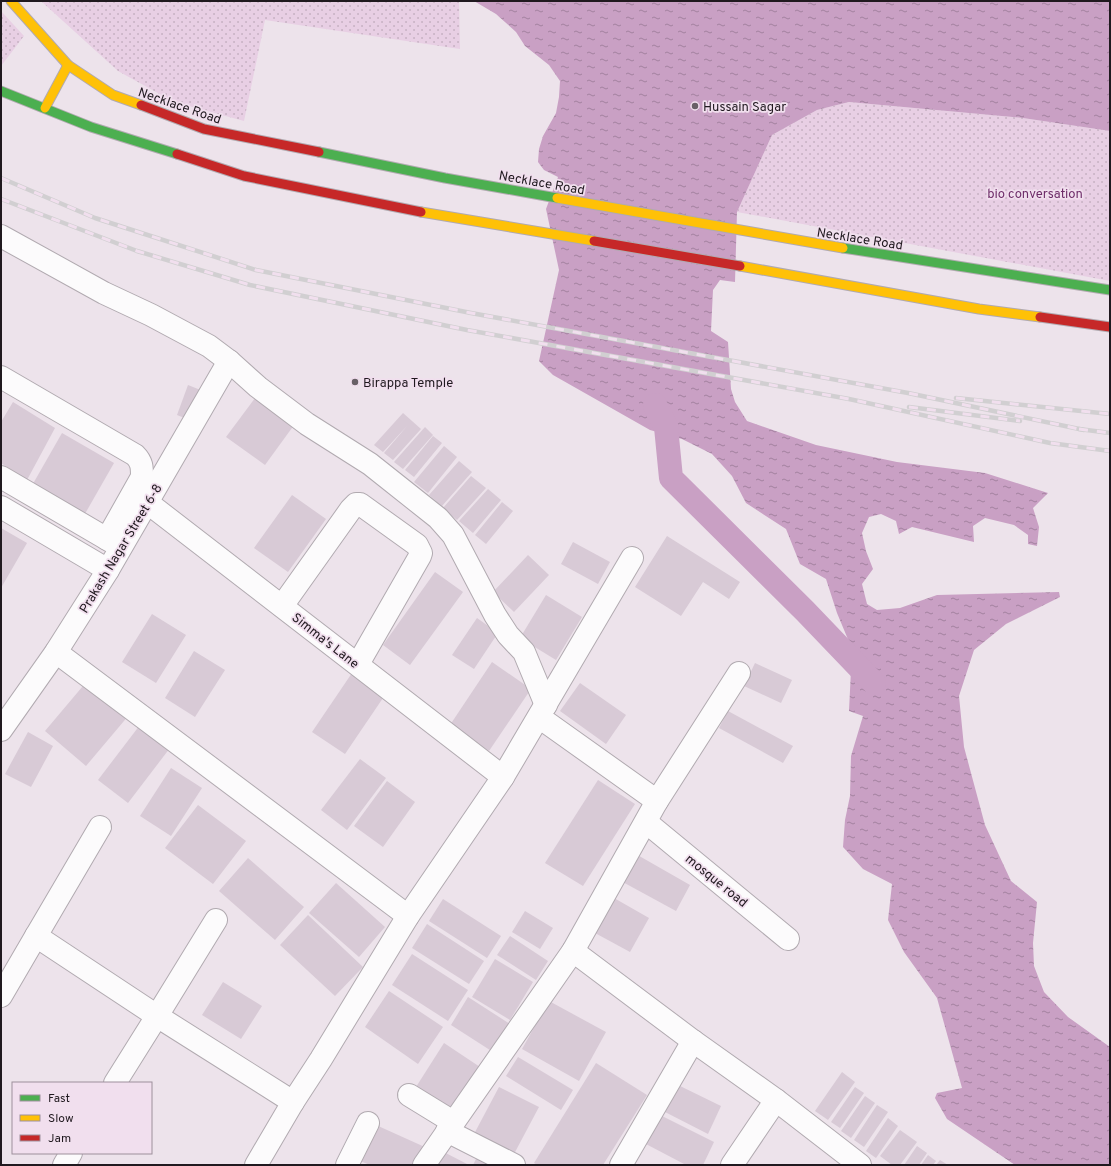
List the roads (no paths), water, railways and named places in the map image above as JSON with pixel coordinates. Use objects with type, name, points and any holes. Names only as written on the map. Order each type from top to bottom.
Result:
[{"type":"main road","name":"Necklace Road","points":[[11,1],[68,65],[113,95],[204,129],[445,178],[795,241],[1110,290]]},
{"type":"main road","points":[[45,108],[68,65]]},
{"type":"main road","points":[[1,91],[92,127],[244,176],[433,214],[797,275],[979,309],[1110,326]]},
{"type":"street","points":[[1,236],[104,293],[151,315],[209,346],[229,361],[258,387],[307,424],[370,464],[438,518],[452,535],[494,616],[508,635],[524,652],[542,711],[657,801]]},
{"type":"street","name":"Prakash Nagar Street 6-8","points":[[1,730],[56,652],[108,570],[115,543],[148,503],[229,361]]},
{"type":"street","points":[[1,377],[135,455],[140,460],[142,468],[142,477],[115,543],[1,477]]},
{"type":"street","name":"Simma's Lane","points":[[148,503],[503,777]]},
{"type":"street","points":[[282,606],[356,504],[360,504],[417,545],[421,553],[420,556],[358,664]]},
{"type":"street","points":[[1,507],[108,570]]},
{"type":"street","points":[[256,1165],[293,1102],[322,1059],[408,916],[503,777],[632,558]]},
{"type":"street","points":[[56,652],[408,916]]},
{"type":"street","points":[[424,1165],[572,951],[657,801],[739,673]]},
{"type":"street","name":"mosque road","points":[[646,822],[788,939]]},
{"type":"street","points":[[1,996],[100,828]]},
{"type":"street","points":[[116,1082],[216,920]]},
{"type":"street","points":[[36,936],[157,1016],[293,1102]]},
{"type":"street","points":[[572,951],[693,1041],[776,1100],[860,1165]]},
{"type":"street","points":[[621,1165],[693,1041]]},
{"type":"street","points":[[409,1095],[450,1126],[514,1165]]},
{"type":"street","points":[[732,1165],[776,1100]]},
{"type":"street","points":[[347,1165],[368,1123]]},
{"type":"street","points":[[64,1165],[70,1154]]},
{"type":"water","points":[[474,1],[1110,1],[1110,131],[1023,118],[849,102],[817,110],[772,135],[737,212],[735,282],[720,280],[713,290],[711,331],[728,342],[731,389],[735,402],[747,421],[816,445],[897,462],[985,473],[1048,493],[1033,508],[1039,527],[1037,546],[1028,544],[1028,535],[1014,525],[985,518],[973,526],[974,542],[912,527],[899,534],[896,521],[881,514],[869,517],[862,533],[866,551],[873,569],[862,584],[867,604],[877,610],[900,608],[937,595],[1059,592],[1060,597],[1006,624],[974,650],[959,696],[964,747],[985,825],[1011,881],[1037,902],[1033,943],[1034,966],[1044,992],[1068,1017],[1110,1047],[1110,1165],[1015,1165],[947,1119],[935,1098],[937,1093],[962,1088],[937,998],[904,952],[888,920],[892,884],[863,869],[843,847],[845,820],[850,796],[851,756],[863,716],[849,711],[852,649],[837,613],[826,579],[800,564],[786,529],[746,503],[732,476],[712,454],[682,439],[650,430],[553,375],[539,361],[559,270],[546,209],[558,177],[544,170],[538,162],[539,149],[543,136],[556,113],[560,81],[549,65],[525,46],[516,32],[496,14]]},
{"type":"waterway","points":[[655,405],[666,427],[671,478],[805,611],[874,683]]},
{"type":"railway","points":[[1,178],[95,218],[256,270],[471,313],[908,393],[1084,430]]},
{"type":"railway","points":[[1,199],[137,251],[250,285],[467,330],[849,399],[1050,443],[1110,451]]},
{"type":"railway","points":[[956,398],[1110,414]]},
{"type":"railway","points":[[909,407],[1020,421]]},
{"type":"railway","points":[[1079,429],[1110,433]]},
{"type":"place","name":"Hussain Sagar","points":[[695,106]]},
{"type":"place","name":"Birappa Temple","points":[[355,382]]},
{"type":"park label","name":"bio conversation","points":[[1035,193]]}]
